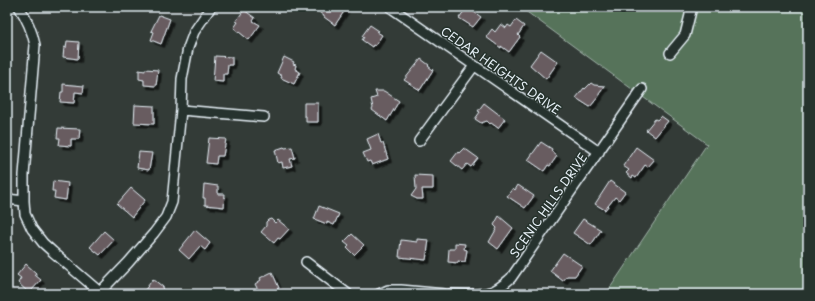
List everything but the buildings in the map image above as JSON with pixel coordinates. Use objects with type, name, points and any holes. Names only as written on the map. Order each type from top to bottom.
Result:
[{"type":"street","points":[[18,7],[27,18],[35,45],[24,174],[25,214],[32,229],[43,243],[101,293],[154,233],[166,217],[172,202],[181,110],[182,79],[188,48],[194,32],[211,7]]},
{"type":"street","name":"CEDAR HEIGHTS DRIVE","points":[[390,7],[599,152]]},
{"type":"street","points":[[670,53],[685,35],[692,7]]},
{"type":"street","points":[[419,142],[474,66]]},
{"type":"street","name":"SCENIC HILLS DRIVE","points":[[449,294],[475,294],[491,292],[502,286],[511,278],[642,89]]},
{"type":"street","points":[[181,110],[264,117]]},
{"type":"street","points":[[7,199],[24,200]]},
{"type":"street","points":[[306,262],[348,294]]},
{"type":"street","points":[[379,294],[388,290],[445,294]]},
{"type":"green space","points":[[520,7],[808,7],[808,294],[606,294],[707,144]]}]
